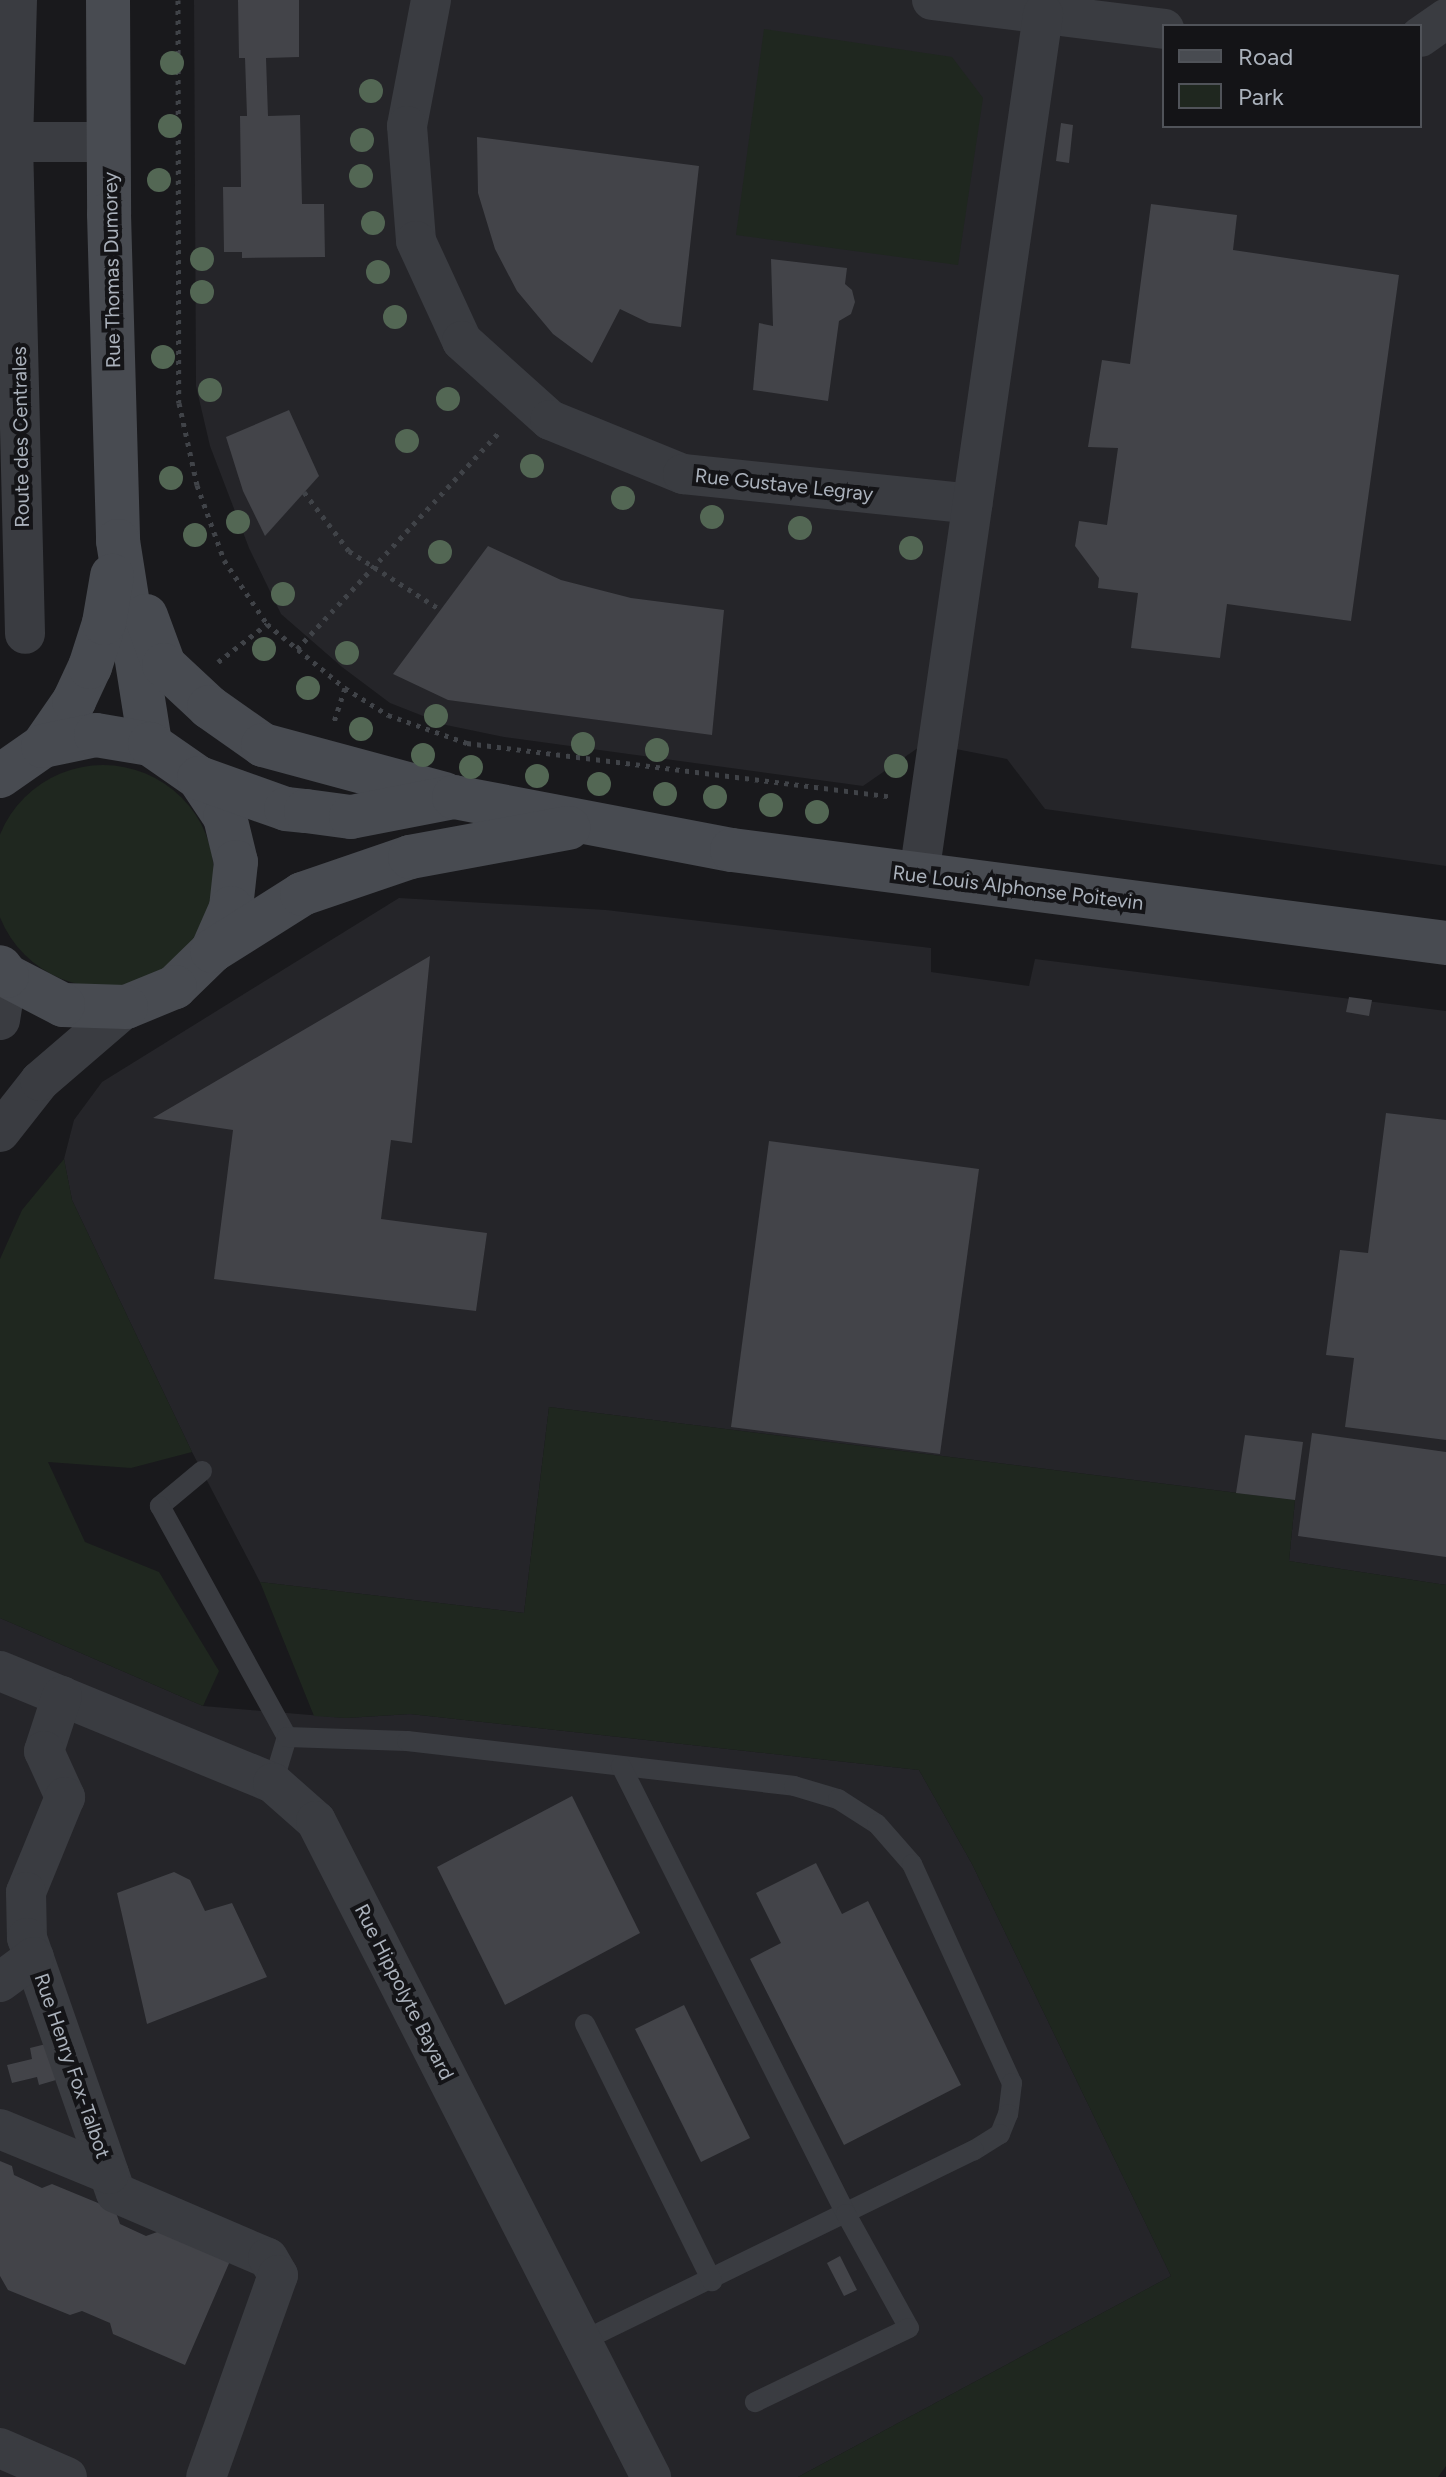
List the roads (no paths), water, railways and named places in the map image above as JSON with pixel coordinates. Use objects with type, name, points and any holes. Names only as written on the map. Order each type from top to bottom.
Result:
[{"type":"street","name":"Route des Centrales","points":[[17,0],[7,142],[11,421],[25,634]]},
{"type":"street","name":"Rue Thomas Dumorey","points":[[108,0],[118,541],[150,744]]},
{"type":"street","name":"Rue Gustave Legray","points":[[431,0],[407,126],[416,241],[462,341],[550,420],[683,474],[972,504]]},
{"type":"street","points":[[932,0],[1162,29]]},
{"type":"street","points":[[919,875],[1043,14]]},
{"type":"street","points":[[1422,36],[1446,19]]},
{"type":"street","points":[[7,142],[109,142]]},
{"type":"street","points":[[118,541],[164,665],[209,707],[263,745],[454,797]]},
{"type":"street","name":"Rue Thomas Dumorey","points":[[43,746],[74,701],[90,667],[104,623],[118,541]]},
{"type":"street","points":[[0,776],[43,746],[96,735],[150,744],[199,778],[225,817],[236,862],[231,908],[212,951],[175,987],[126,1007],[40,1081],[0,1132]]},
{"type":"street","name":"Rue Louis Alphonse Poitevin","points":[[199,778],[286,809],[351,817],[454,797],[732,850],[1446,943]]},
{"type":"street","name":"Rue Louis Alphonse Poitevin","points":[[212,951],[302,894],[410,857],[590,824]]},
{"type":"street","points":[[0,1020],[4,972],[63,1005],[126,1007]]},
{"type":"street","name":"Rue Hippolyte Bayard","points":[[0,1671],[273,1783],[316,1821],[584,2340],[651,2477]]},
{"type":"street","name":"Rue Henry Fox-Talbot","points":[[62,1696],[44,1751],[65,1797],[26,1892],[27,1938],[116,2193],[268,2258],[278,2275],[206,2477]]},
{"type":"street","name":"Rue Henry Fox-Talbot","points":[[0,1982],[34,1957]]},
{"type":"street","name":"Rue Henry Fox-Talbot","points":[[0,2129],[109,2174]]},
{"type":"street","points":[[0,2448],[67,2477]]},
{"type":"lane","points":[[202,1471],[160,1506],[287,1737],[273,1783]]},
{"type":"lane","points":[[287,1737],[407,1741],[794,1786],[838,1799],[877,1824],[912,1864],[1012,2083],[1008,2114],[1000,2134],[974,2150],[712,2281],[584,2340]]},
{"type":"lane","points":[[621,1766],[846,2214],[909,2328],[755,2402]]},
{"type":"lane","points":[[585,2024],[712,2281]]}]
